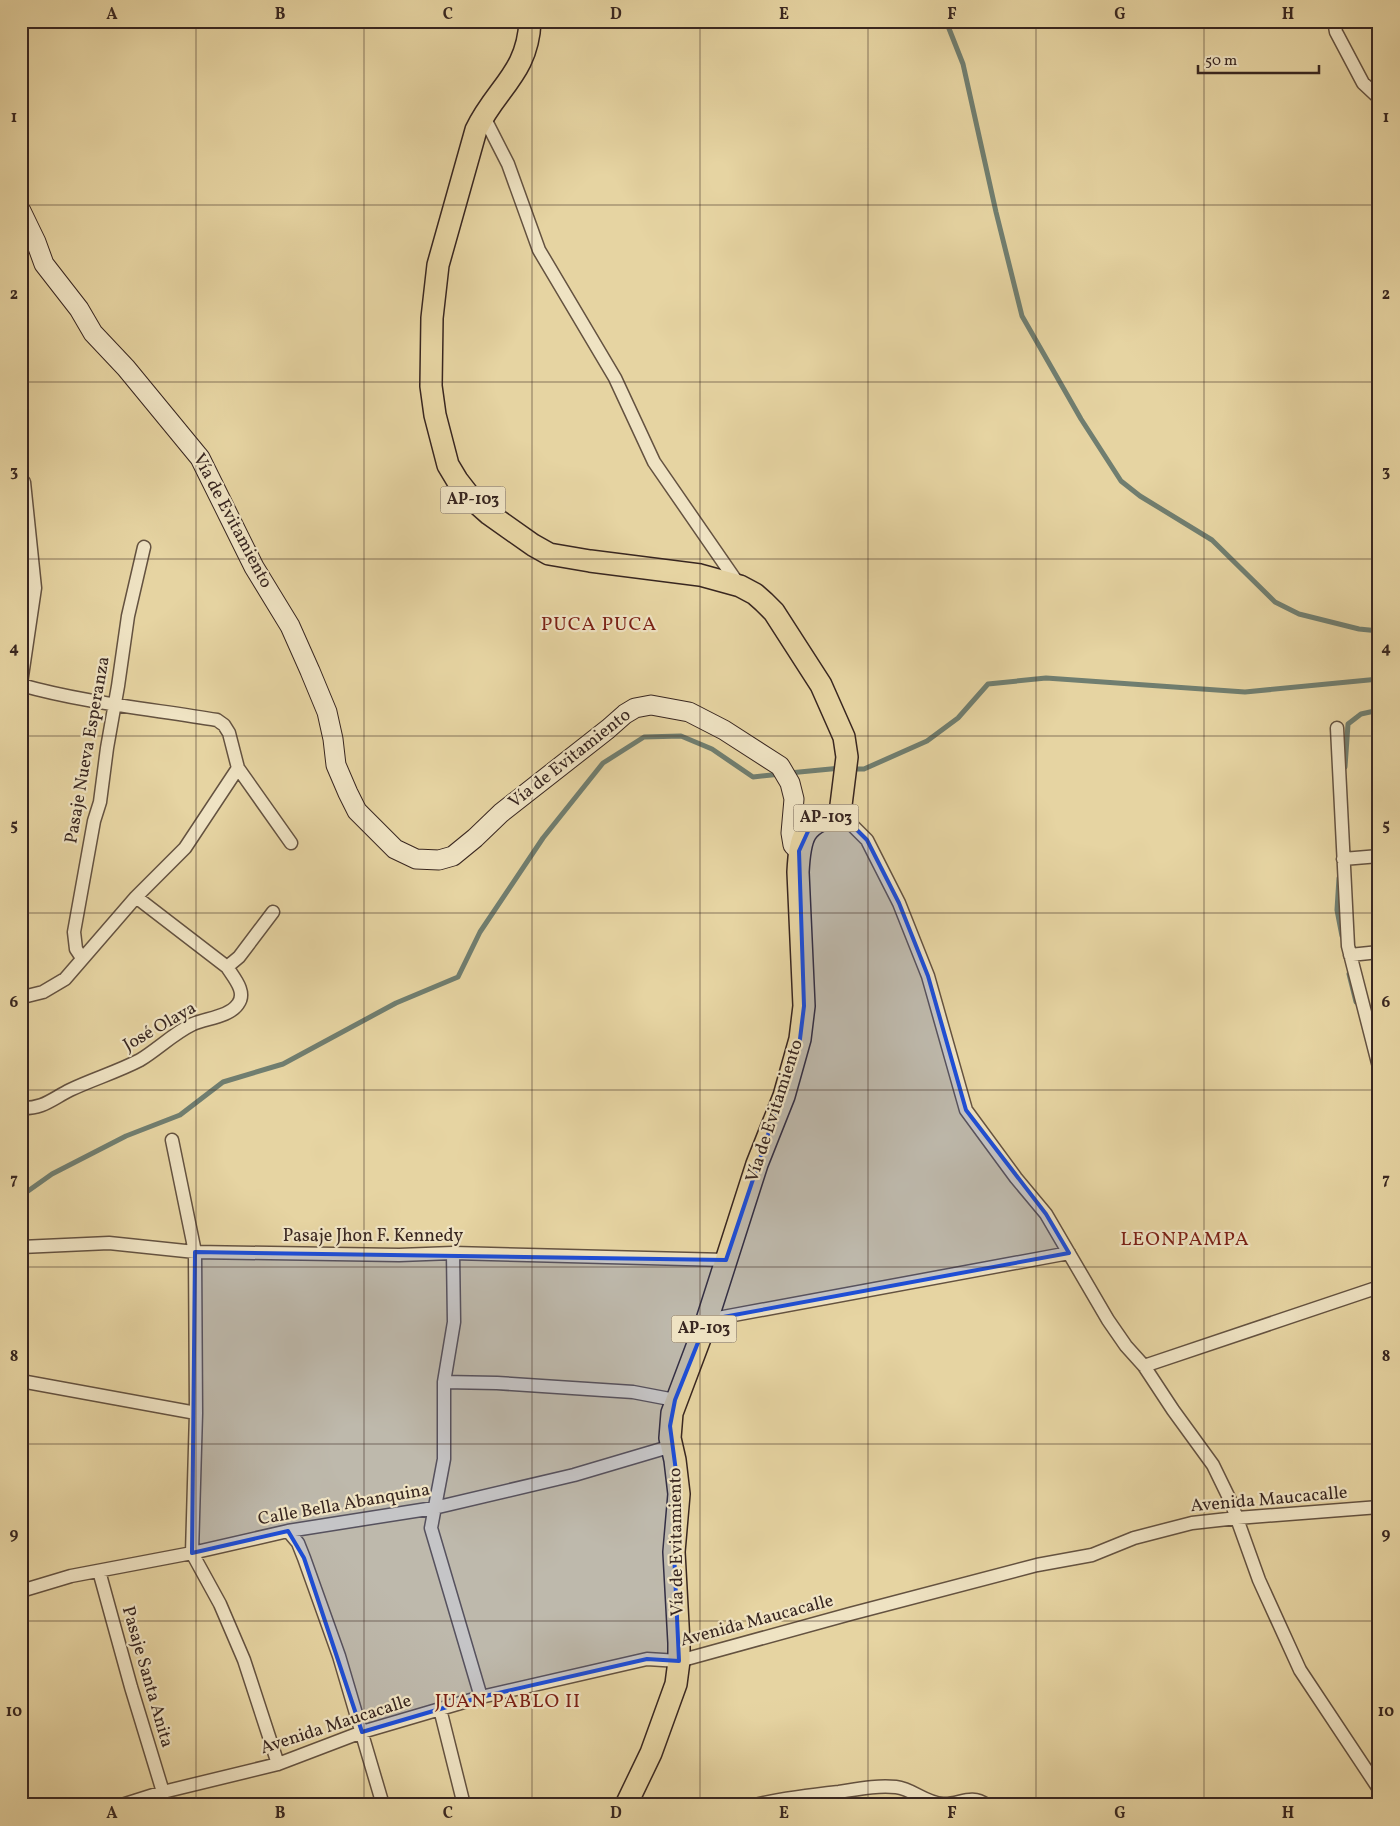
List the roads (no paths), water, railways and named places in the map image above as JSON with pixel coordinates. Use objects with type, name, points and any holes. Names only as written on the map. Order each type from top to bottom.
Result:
[{"type":"main road","name":"AP-103","points":[[530,21],[530,36],[525,55],[517,70],[483,115],[476,130],[444,238],[435,289],[430,352],[431,386],[435,415],[448,465],[471,498],[488,514],[533,546],[549,554],[700,575],[740,586],[755,594],[774,612],[821,685],[844,737],[847,757],[840,813],[818,821],[810,827],[802,837],[799,851]]},
{"type":"main road","name":"Vía de Evitamiento","points":[[21,211],[44,264],[79,309],[93,333],[131,374],[200,458],[254,567],[290,626],[310,671],[327,712],[332,732],[336,765],[348,793],[357,811],[395,849],[416,859],[439,860],[453,856],[501,813],[608,729],[624,714],[635,708],[651,705],[689,712],[724,730],[780,766],[790,783],[794,799],[791,834],[793,845],[799,851],[798,872],[804,1006],[800,1039],[784,1096],[758,1164],[707,1320],[675,1400],[670,1426],[679,1494],[674,1552],[679,1661],[676,1684],[651,1753],[626,1805]]},
{"type":"street","points":[[1334,21],[1336,32],[1364,83],[1379,98]]},
{"type":"street","points":[[483,115],[508,164],[539,250],[615,378],[654,462],[740,586]]},
{"type":"street","points":[[24,482],[27,572],[34,588],[32,615],[21,684],[52,694],[216,720],[224,724],[229,733],[238,768],[291,843]]},
{"type":"street","name":"Pasaje Nueva Esperanza","points":[[82,958],[76,949],[74,932],[94,821],[100,802],[128,616],[144,547]]},
{"type":"street","points":[[1336,728],[1348,946],[1379,1067]]},
{"type":"street","points":[[21,995],[43,992],[65,979],[136,898],[185,848],[238,768]]},
{"type":"street","points":[[840,813],[867,840],[899,903],[928,976],[966,1110],[1016,1178],[1046,1214],[1108,1320],[1126,1346],[1144,1366],[1213,1465],[1237,1518],[1259,1580],[1300,1670],[1379,1789]]},
{"type":"street","points":[[1343,859],[1379,856]]},
{"type":"street","points":[[136,898],[227,967],[239,957],[272,912]]},
{"type":"street","points":[[1350,955],[1379,952]]},
{"type":"street","name":"José Olaya","points":[[21,1108],[34,1108],[68,1091],[122,1069],[142,1059],[192,1024],[231,1010],[238,1005],[242,996],[240,988],[227,967]]},
{"type":"street","points":[[172,1140],[195,1252],[196,1413],[192,1554],[220,1604],[244,1660],[278,1764]]},
{"type":"street","name":"Pasaje Jhon F. Kennedy","points":[[21,1247],[110,1243],[195,1252],[399,1255],[453,1253],[726,1260]]},
{"type":"street","points":[[707,1320],[1069,1252]]},
{"type":"street","points":[[453,1253],[454,1322],[444,1382],[444,1459],[431,1528],[481,1697]]},
{"type":"street","points":[[1144,1366],[1379,1287]]},
{"type":"street","points":[[21,1381],[196,1413]]},
{"type":"street","points":[[444,1382],[498,1383],[633,1392],[675,1400]]},
{"type":"street","name":"Calle Bella Abanquina","points":[[21,1591],[71,1576],[192,1554],[288,1530],[434,1508],[574,1475],[672,1446]]},
{"type":"street","name":"Avenida Maucacalle","points":[[122,1805],[163,1792],[278,1764],[362,1732],[481,1697],[646,1659],[679,1661],[1028,1567],[1092,1555],[1134,1538],[1192,1523],[1379,1507]]},
{"type":"street","points":[[288,1530],[298,1544],[339,1656],[383,1805]]},
{"type":"street","name":"Pasaje Santa Anita","points":[[99,1571],[131,1687],[163,1792]]},
{"type":"street","points":[[440,1709],[464,1805]]},
{"type":"street","points":[[755,1805],[777,1800],[872,1787],[904,1788],[932,1803],[946,1804],[967,1799],[976,1800],[987,1805]]},
{"type":"waterway","points":[[946,21],[963,64],[996,212],[1022,316],[1081,419],[1121,481],[1140,496],[1212,540],[1275,602],[1299,614],[1359,629],[1379,631]]},
{"type":"waterway","points":[[852,769],[864,769],[927,741],[958,718],[988,684],[1046,678],[1245,692],[1379,679]]},
{"type":"waterway","points":[[1345,767],[1348,724],[1361,714],[1379,710]]},
{"type":"waterway","points":[[21,1196],[52,1174],[126,1136],[180,1115],[223,1082],[283,1064],[396,1003],[458,977],[480,932],[543,838],[603,763],[644,737],[681,736],[712,749],[753,777],[781,774]]},
{"type":"waterway","points":[[789,773],[841,768]]},
{"type":"waterway","points":[[1339,878],[1337,910],[1342,936]]},
{"type":"waterway","points":[[1349,974],[1356,1002]]},
{"type":"district","name":"PUCA PUCA","points":[[599,625]]},
{"type":"district","name":"LEONPAMPA","points":[[1185,1240]]},
{"type":"district","name":"JUAN PABLO II","points":[[508,1702]]}]
